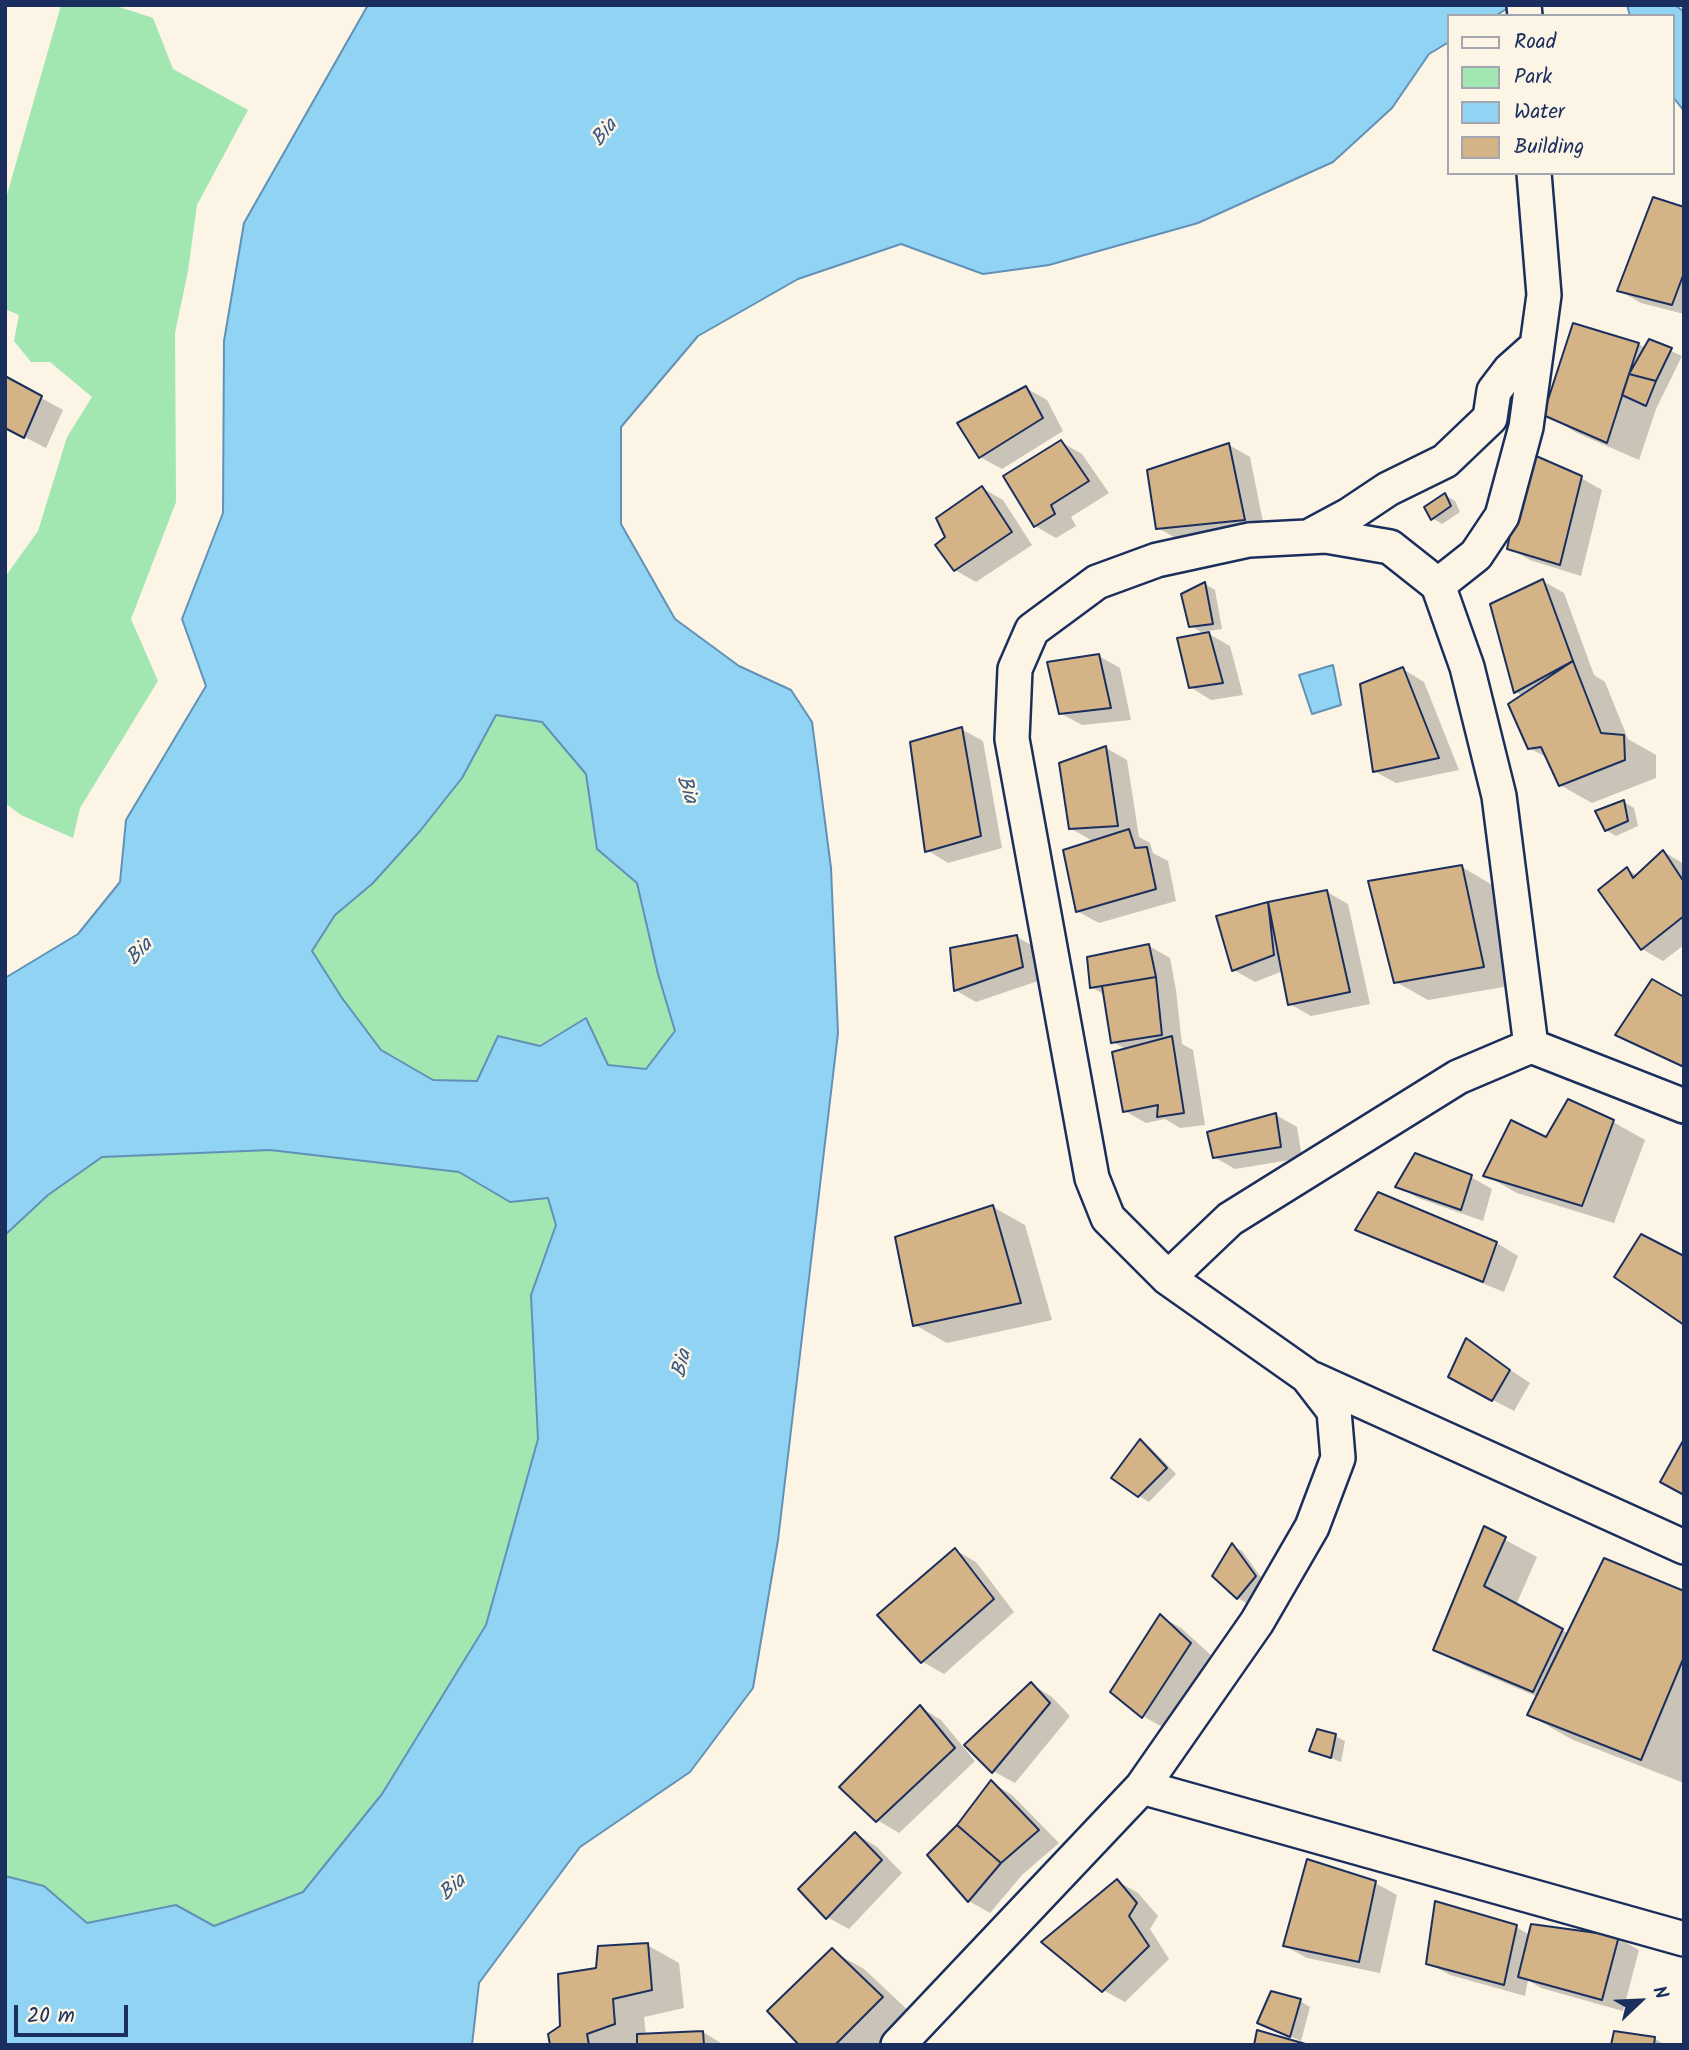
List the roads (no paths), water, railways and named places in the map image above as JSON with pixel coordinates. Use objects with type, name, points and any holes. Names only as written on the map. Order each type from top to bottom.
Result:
[{"type":"street","points":[[1438,585],[1476,555],[1502,516],[1526,427],[1544,295],[1534,175]]},
{"type":"street","points":[[1308,537],[1349,515],[1388,489],[1445,461],[1490,418],[1494,391],[1510,370],[1537,346]]},
{"type":"street","points":[[1531,1046],[1499,796],[1467,667],[1438,585],[1390,547],[1326,536],[1249,540],[1157,560],[1097,582],[1032,630],[1015,670],[1012,740],[1092,1178],[1108,1218],[1168,1278],[1307,1376],[1684,1547]]},
{"type":"street","points":[[1168,1278],[1230,1219],[1458,1077],[1531,1046],[1684,1106]]},
{"type":"street","points":[[898,2045],[1142,1787],[1258,1622],[1312,1527],[1338,1458],[1334,1411],[1307,1376]]},
{"type":"street","points":[[1142,1787],[1684,1939]]},
{"type":"water","name":"Bia","points":[[368,5],[1513,5],[1498,14],[1448,14],[1448,43],[1429,54],[1392,108],[1333,162],[1198,223],[1049,265],[983,274],[901,244],[798,279],[698,336],[621,427],[621,524],[675,619],[739,666],[791,690],[812,722],[831,868],[838,1033],[778,1540],[753,1688],[690,1772],[580,1847],[479,1983],[472,2045],[5,2045],[5,1876],[44,1886],[87,1923],[176,1905],[214,1926],[303,1892],[382,1794],[486,1625],[538,1439],[531,1295],[556,1225],[548,1198],[510,1202],[459,1172],[270,1150],[102,1157],[48,1195],[5,1235],[5,978],[78,934],[120,882],[126,820],[206,686],[182,619],[223,513],[224,341],[244,223]],"holes":[[[496,715],[542,722],[586,774],[597,849],[637,883],[658,974],[675,1031],[646,1069],[608,1065],[586,1018],[540,1046],[498,1036],[477,1081],[433,1080],[381,1050],[342,998],[312,951],[335,915],[372,884],[420,831],[462,778]]]},
{"type":"water","points":[[1627,5],[1675,5],[1684,12],[1684,111],[1675,100],[1675,14],[1629,14]]},
{"type":"water","points":[[1333,665],[1341,705],[1312,714],[1299,675]]}]
